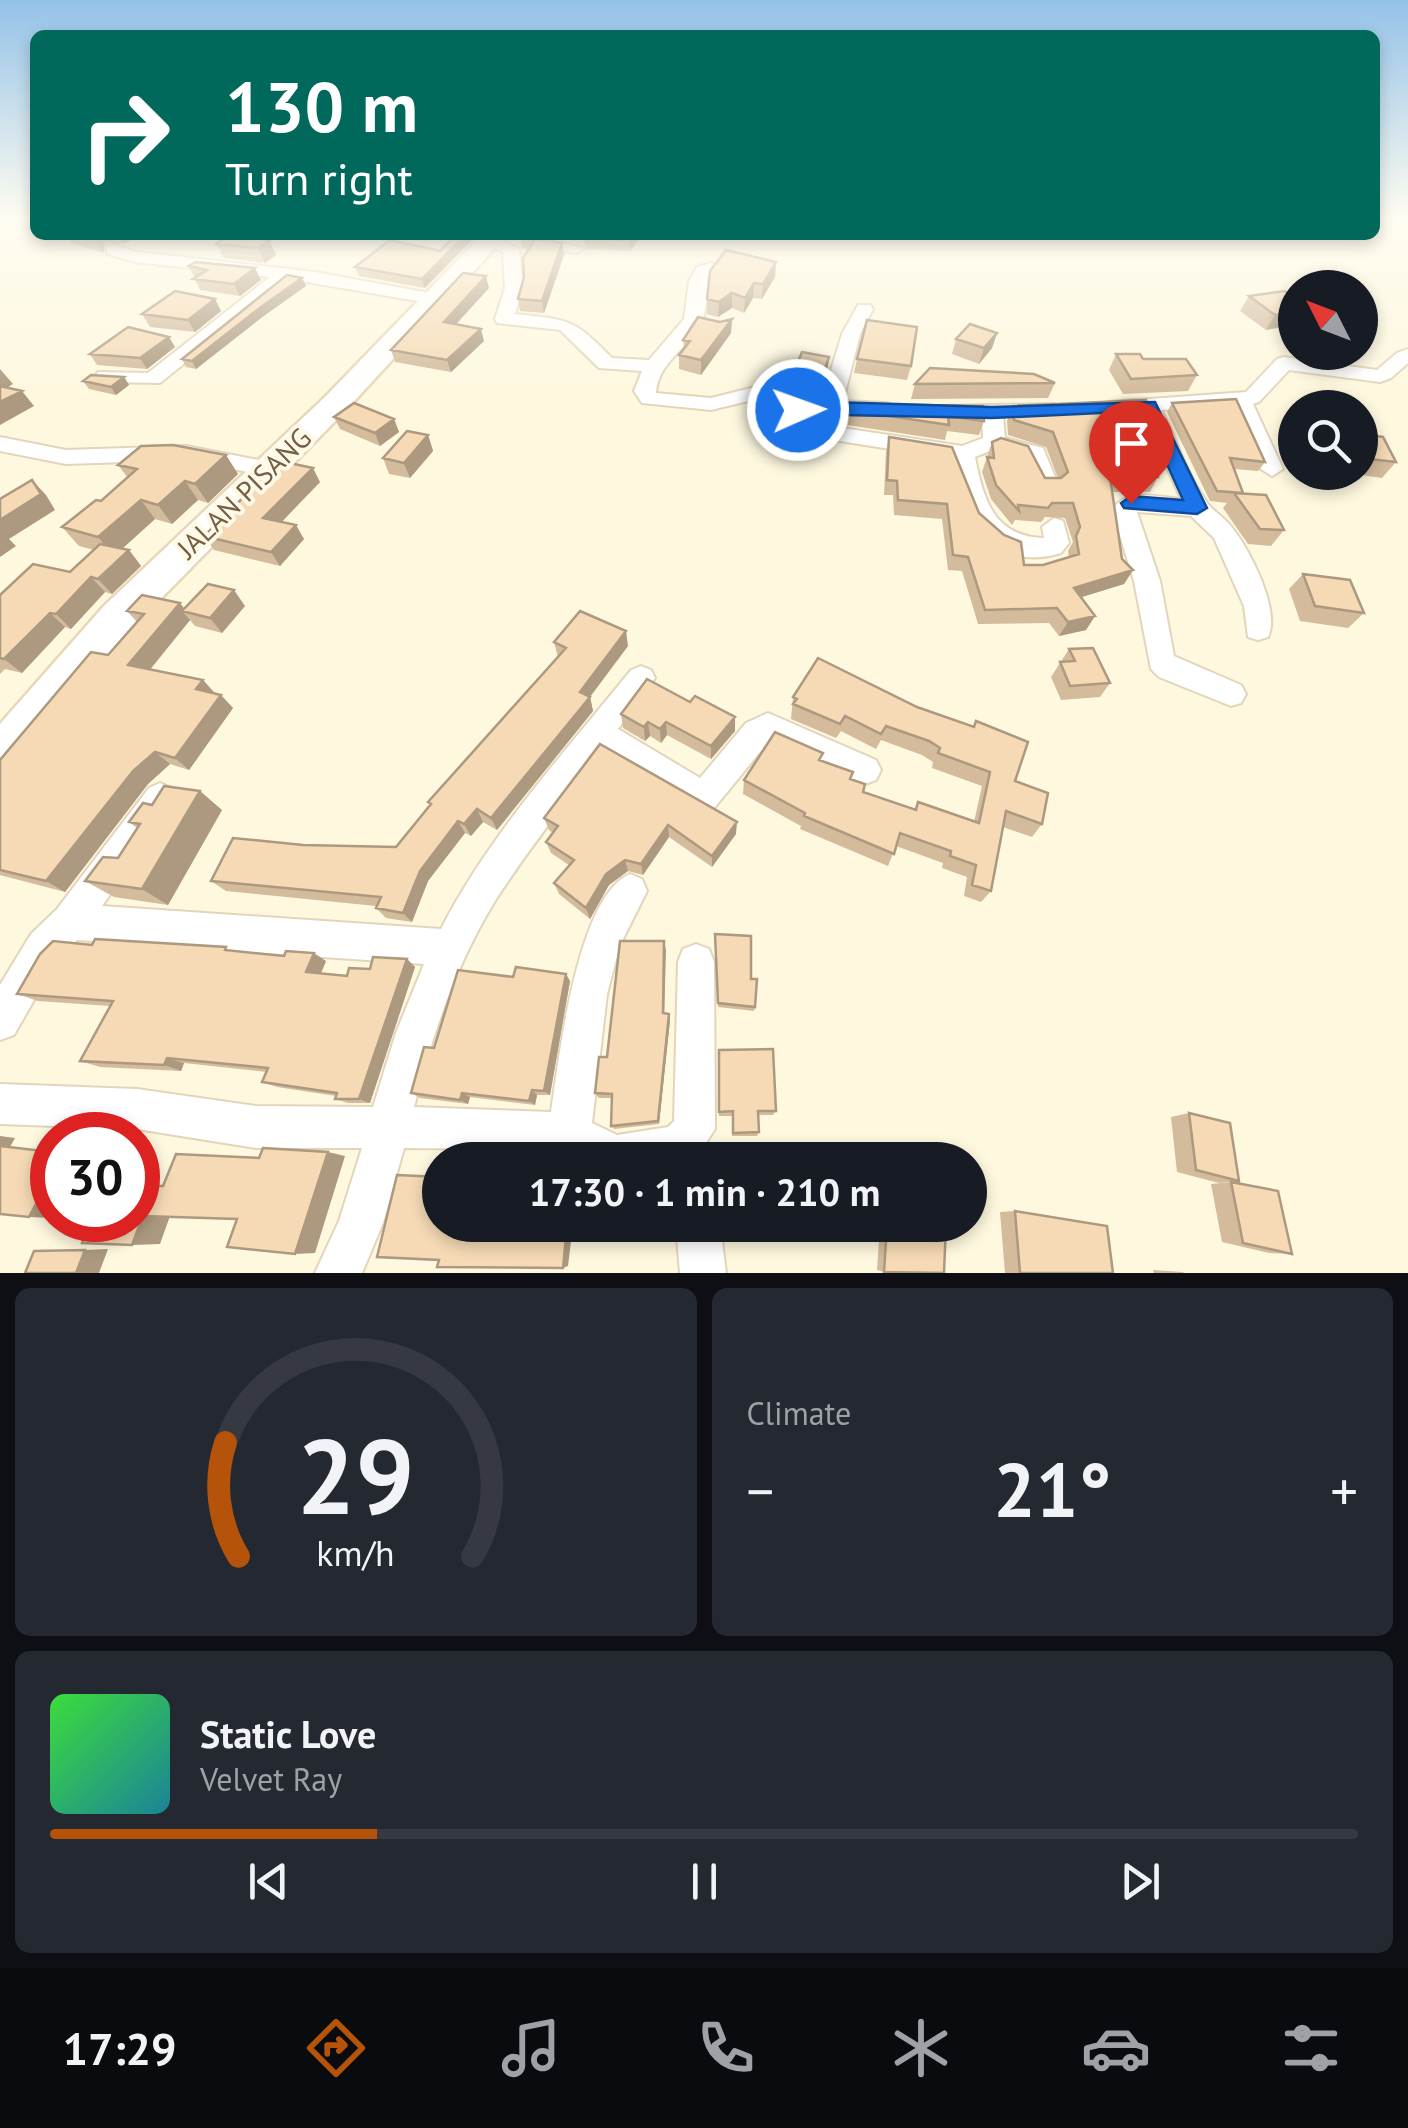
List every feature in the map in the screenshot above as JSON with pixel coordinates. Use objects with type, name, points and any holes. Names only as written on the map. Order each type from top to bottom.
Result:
[{"type":"street","points":[[104,376],[152,379],[200,342],[237,304],[277,278]]},
{"type":"street","points":[[317,278],[435,299]]},
{"type":"street","name":"JALAN PISANG","points":[[0,756],[118,617],[457,278]]},
{"type":"street","points":[[514,278],[504,318],[564,325],[575,331],[606,364],[654,366]]},
{"type":"street","points":[[699,278],[700,322],[654,366],[644,391],[650,399],[711,404],[763,391],[800,406],[921,410],[971,403],[992,412],[1068,407]]},
{"type":"street","points":[[831,407],[851,334],[864,309]]},
{"type":"street","points":[[164,336],[200,342]]},
{"type":"street","points":[[1101,406],[1240,398],[1259,393],[1284,363],[1380,376],[1408,355]]},
{"type":"street","points":[[1240,398],[1267,439],[1272,470]]},
{"type":"street","points":[[800,406],[803,422],[822,432],[963,452],[994,442],[1035,453],[1046,484]]},
{"type":"street","points":[[1149,406],[1197,508],[1223,532],[1236,554],[1258,606],[1258,629]]},
{"type":"street","points":[[992,412],[994,442]]},
{"type":"street","points":[[0,444],[66,458],[186,454],[268,469]]},
{"type":"street","points":[[963,452],[978,515],[1001,538],[1052,547],[1057,543],[1054,527]]},
{"type":"street","points":[[1197,508],[1131,503],[1124,510],[1147,582],[1161,661],[1169,669],[1231,694]]},
{"type":"street","points":[[338,1273],[356,1241],[422,1011],[465,915],[508,848],[641,678]]},
{"type":"street","points":[[598,734],[704,797],[757,732],[768,726],[864,770]]},
{"type":"street","points":[[0,1021],[44,947],[70,922],[162,796]]},
{"type":"street","points":[[571,1135],[570,1114],[588,994],[604,939],[630,890]]},
{"type":"street","points":[[70,922],[451,948]]},
{"type":"street","points":[[682,1142],[694,1128],[696,962]]},
{"type":"street","points":[[0,1104],[137,1108],[256,1127],[500,1128],[571,1135],[587,1142]]},
{"type":"street","points":[[700,1242],[703,1273]]},
{"type":"building","points":[[194,278],[241,278],[234,284]]},
{"type":"building","points":[[283,278],[301,278],[192,361],[182,359]]},
{"type":"building","points":[[458,278],[484,278],[444,322],[481,329],[447,360],[391,350]]},
{"type":"building","points":[[524,278],[550,278],[542,301],[518,299]]},
{"type":"building","points":[[709,278],[766,278],[763,284],[754,283],[745,298],[732,293],[719,302],[707,299]]},
{"type":"building","points":[[175,291],[215,299],[188,320],[142,314]]},
{"type":"building","points":[[1278,292],[1278,315],[1275,315],[1249,296]]},
{"type":"building","points":[[698,317],[720,322],[732,319],[701,360],[679,355],[690,341],[683,340]]},
{"type":"building","points":[[867,320],[917,327],[911,366],[857,359]]},
{"type":"building","points":[[970,324],[997,333],[984,348],[956,339]]},
{"type":"building","points":[[128,327],[169,337],[140,358],[90,354]]},
{"type":"building","points":[[802,352],[829,357],[820,382],[793,374]]},
{"type":"building","points":[[1116,354],[1140,354],[1143,359],[1186,359],[1197,375],[1131,379]]},
{"type":"building","points":[[930,368],[1034,374],[1055,383],[915,384]]},
{"type":"building","points":[[91,375],[124,377],[111,387],[83,381]]},
{"type":"building","points":[[0,386],[22,391],[0,402]]},
{"type":"building","points":[[1236,399],[1265,462],[1230,458],[1243,493],[1217,491],[1172,403]]},
{"type":"building","points":[[1146,400],[1173,456],[1153,454],[1158,477],[1110,477],[1122,559],[1133,570],[1074,588],[1095,616],[1068,622],[1057,608],[985,610],[968,557],[953,555],[947,504],[898,500],[897,481],[887,480],[889,437],[952,447],[979,513],[1004,535],[1021,542],[1024,565],[1043,565],[1079,554],[1076,536],[1080,527],[1073,503],[1052,503],[1048,508],[1018,505],[1019,511],[996,485],[987,457],[994,458],[992,442],[1001,438],[1028,446],[1045,478],[1061,478],[1068,472],[1053,432],[1014,420],[1013,406]]},
{"type":"building","points":[[354,403],[394,419],[375,433],[334,417]]},
{"type":"building","points":[[850,404],[983,406],[984,421],[948,416],[949,425],[849,410]]},
{"type":"building","points":[[407,431],[428,435],[404,463],[383,458]]},
{"type":"building","points":[[1378,436],[1383,437],[1396,462],[1378,460]]},
{"type":"building","points":[[173,445],[226,455],[195,484],[185,481],[158,505],[141,500],[98,537],[62,527],[96,500],[101,501],[137,469],[118,465],[141,446]]},
{"type":"building","points":[[280,461],[313,468],[263,518],[296,525],[271,552],[204,536]]},
{"type":"building","points":[[32,480],[41,494],[0,520],[0,499]]},
{"type":"building","points":[[1234,493],[1266,495],[1284,530],[1260,529]]},
{"type":"building","points":[[100,544],[129,550],[98,579],[91,577],[56,614],[50,613],[4,659],[0,658],[0,595],[33,564],[70,572]]},
{"type":"building","points":[[1303,574],[1350,580],[1364,613],[1315,606]]},
{"type":"building","points":[[208,584],[234,590],[210,618],[182,611]]},
{"type":"building","points":[[142,595],[180,603],[128,665],[203,680],[196,689],[221,695],[175,758],[155,752],[133,771],[46,881],[0,870],[0,760],[91,652],[108,655],[144,614],[127,611]]},
{"type":"building","points":[[580,611],[626,631],[580,692],[590,697],[491,818],[477,809],[464,824],[458,821],[420,871],[403,913],[376,908],[381,897],[211,881],[233,838],[303,845],[396,847],[431,804],[428,802],[566,648],[554,642]]},
{"type":"building","points":[[1093,648],[1110,683],[1070,686],[1060,662],[1075,661],[1069,649]]},
{"type":"building","points":[[818,658],[917,707],[974,727],[976,721],[1028,742],[1015,781],[1048,793],[1042,824],[1006,811],[991,891],[972,885],[976,865],[950,856],[951,851],[900,833],[894,854],[804,816],[805,813],[744,780],[775,732],[823,753],[819,760],[853,772],[850,779],[865,784],[863,792],[916,810],[918,802],[979,823],[990,772],[938,753],[940,748],[929,741],[886,726],[881,734],[845,716],[840,724],[793,704],[797,699],[793,697]]},
{"type":"building","points":[[647,679],[690,702],[695,696],[735,717],[711,746],[666,722],[660,729],[648,722],[644,727],[621,714]]},
{"type":"building","points":[[600,744],[737,822],[712,856],[668,825],[641,864],[625,860],[606,874],[586,908],[554,883],[574,860],[546,842],[558,826],[544,818]]},
{"type":"building","points":[[164,786],[200,791],[142,889],[85,881],[103,857],[118,858],[140,824],[129,822],[143,803],[152,805]]},
{"type":"building","points":[[715,934],[751,936],[751,979],[757,979],[755,1007],[718,1003]]},
{"type":"building","points":[[95,939],[226,947],[225,950],[284,956],[286,951],[314,953],[306,972],[347,976],[349,968],[370,969],[373,957],[407,959],[359,1099],[335,1099],[337,1093],[262,1082],[268,1068],[167,1058],[164,1065],[80,1061],[113,1001],[17,994],[40,954],[53,941],[92,945]]},
{"type":"building","points":[[620,941],[664,941],[663,1013],[669,1014],[658,1121],[611,1126],[612,1094],[595,1093],[599,1057],[607,1057]]},
{"type":"building","points":[[516,967],[566,974],[544,1091],[532,1090],[529,1101],[462,1093],[460,1100],[411,1093],[424,1047],[434,1048],[458,970],[513,977]]},
{"type":"building","points":[[773,1049],[776,1111],[758,1111],[759,1132],[733,1133],[733,1111],[719,1112],[719,1050]]},
{"type":"building","points":[[1189,1113],[1230,1123],[1239,1181],[1196,1170]]},
{"type":"building","points":[[0,1146],[30,1149],[30,1215],[0,1214]]},
{"type":"building","points":[[263,1148],[328,1152],[295,1254],[227,1247],[237,1219],[160,1217],[160,1186],[176,1154],[259,1158]]},
{"type":"building","points":[[397,1175],[422,1176],[422,1242],[565,1242],[563,1268],[437,1267],[439,1260],[377,1257]]},
{"type":"building","points":[[1231,1182],[1278,1191],[1292,1254],[1243,1243]]},
{"type":"building","points":[[1015,1211],[1107,1226],[1113,1273],[1020,1273]]},
{"type":"building","points":[[82,1242],[133,1242],[132,1245]]},
{"type":"building","points":[[886,1242],[945,1242],[944,1273],[884,1272]]},
{"type":"building","points":[[85,1250],[76,1273],[25,1273],[34,1251]]},
{"type":"route","points":[[798,410],[800,406],[992,412],[1149,406],[1197,508],[1131,503]]}]
